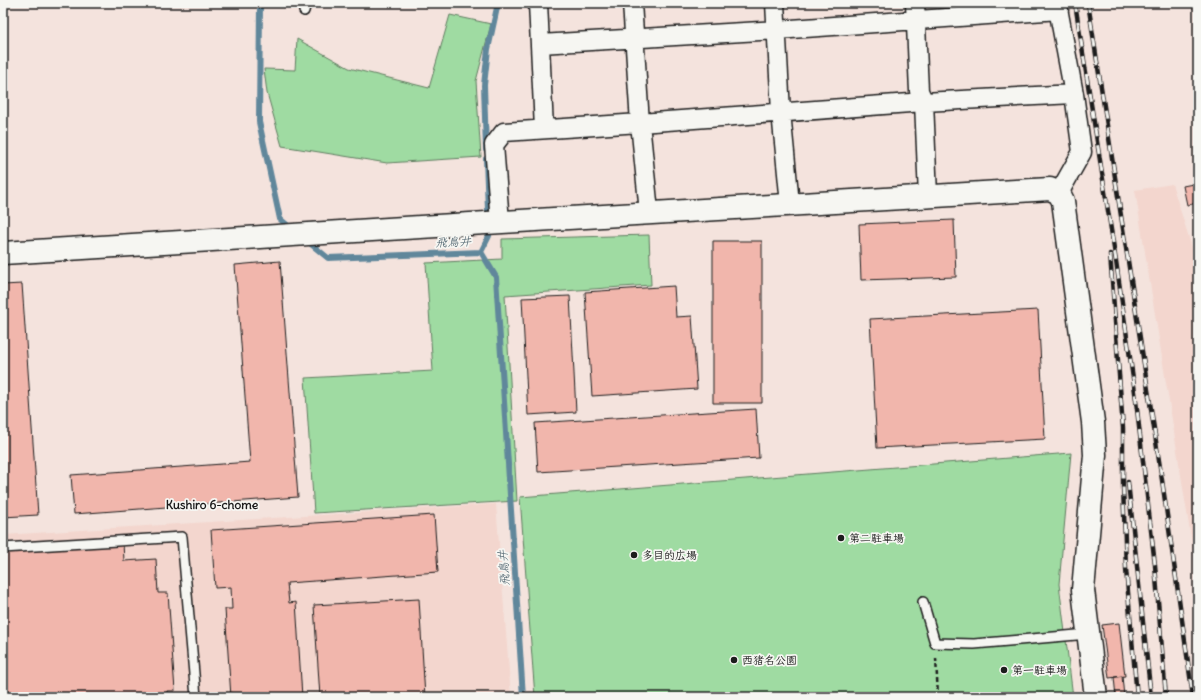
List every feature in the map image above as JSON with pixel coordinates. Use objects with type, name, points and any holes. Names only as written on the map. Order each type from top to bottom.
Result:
[{"type":"street","points":[[538,3],[544,130]]},
{"type":"street","points":[[632,3],[640,123],[649,212]]},
{"type":"street","points":[[775,3],[781,112],[790,204]]},
{"type":"street","points":[[540,44],[776,30],[915,11],[1058,6],[1074,94],[1082,152],[1058,193]]},
{"type":"street","points":[[915,11],[919,91],[924,102],[928,196]]},
{"type":"street","points":[[500,222],[494,145],[504,132],[924,102],[1074,94]]},
{"type":"street","points":[[3,253],[928,196],[1050,190],[1058,193],[1063,201],[1093,422],[1095,455],[1083,590],[1096,697]]},
{"type":"lane","points":[[3,548],[182,537],[196,697]]},
{"type":"lane","points":[[923,602],[935,643],[974,644],[1088,634]]},
{"type":"path","points":[[935,643],[938,697]]},
{"type":"shaded area","points":[[1172,184],[1198,266],[1198,581],[1135,190]]},
{"type":"shaded area","points":[[496,504],[511,697],[3,697],[3,535]]},
{"type":"green space","points":[[450,15],[491,24],[476,81],[481,157],[387,163],[282,146],[267,93],[264,69],[295,70],[297,39],[349,68],[429,88]]},
{"type":"green space","points":[[649,235],[651,285],[505,295],[517,501],[314,513],[305,378],[433,371],[426,263],[502,259],[502,239]]},
{"type":"green space","name":"西猪名公園","points":[[1071,453],[1059,584],[1073,697],[535,697],[520,497]]},
{"type":"building","points":[[1198,183],[1198,203],[1187,205],[1183,186]]},
{"type":"building","points":[[954,220],[956,277],[861,280],[859,224]]},
{"type":"building","points":[[713,241],[762,241],[762,403],[713,403]]},
{"type":"building","points":[[280,261],[298,497],[74,514],[71,475],[250,462],[235,265]]},
{"type":"building","points":[[22,284],[38,515],[3,517],[3,285]]},
{"type":"building","points":[[674,286],[676,317],[692,316],[697,389],[592,396],[585,292]]},
{"type":"building","points":[[570,296],[576,412],[528,415],[522,298]]},
{"type":"building","points":[[1038,310],[1045,439],[877,448],[870,319]]},
{"type":"building","points":[[756,409],[759,458],[538,472],[535,423]]},
{"type":"building","points":[[434,515],[438,572],[287,583],[289,603],[296,602],[302,697],[231,697],[225,609],[232,609],[231,587],[215,588],[211,530]]},
{"type":"building","points":[[123,543],[124,561],[156,559],[158,593],[168,593],[175,691],[167,691],[167,697],[3,697],[3,552],[43,550],[43,546]]},
{"type":"building","points":[[419,599],[425,697],[320,697],[314,605]]},
{"type":"building","points":[[1119,623],[1125,676],[1109,678],[1102,625]]},
{"type":"building","points":[[1122,676],[1124,697],[1116,697],[1114,677]]},
{"type":"waterway","name":"飛鳥井","points":[[260,3],[259,122],[280,219],[292,229]]},
{"type":"waterway","points":[[486,150],[484,85],[488,49],[498,3]]},
{"type":"waterway","points":[[481,252],[489,236],[486,159]]},
{"type":"waterway","name":"飛鳥井","points":[[306,240],[328,258],[481,252],[496,277],[523,697]]},
{"type":"railway","points":[[1075,3],[1135,392],[1155,565],[1166,697]]},
{"type":"railway","points":[[1088,3],[1162,480],[1193,697]]},
{"type":"railway","points":[[1110,254],[1123,428],[1123,485],[1126,569],[1137,697]]},
{"type":"railway","points":[[1128,482],[1151,697]]},
{"type":"place","name":"第二駐車場","points":[[841,538]]},
{"type":"place","name":"多目的広場","points":[[634,555]]},
{"type":"place","name":"西猪名公園","points":[[734,660]]},
{"type":"place","name":"第一駐車場","points":[[1004,670]]},
{"type":"district","name":"Kushiro 6-chome","points":[[212,505]]}]
